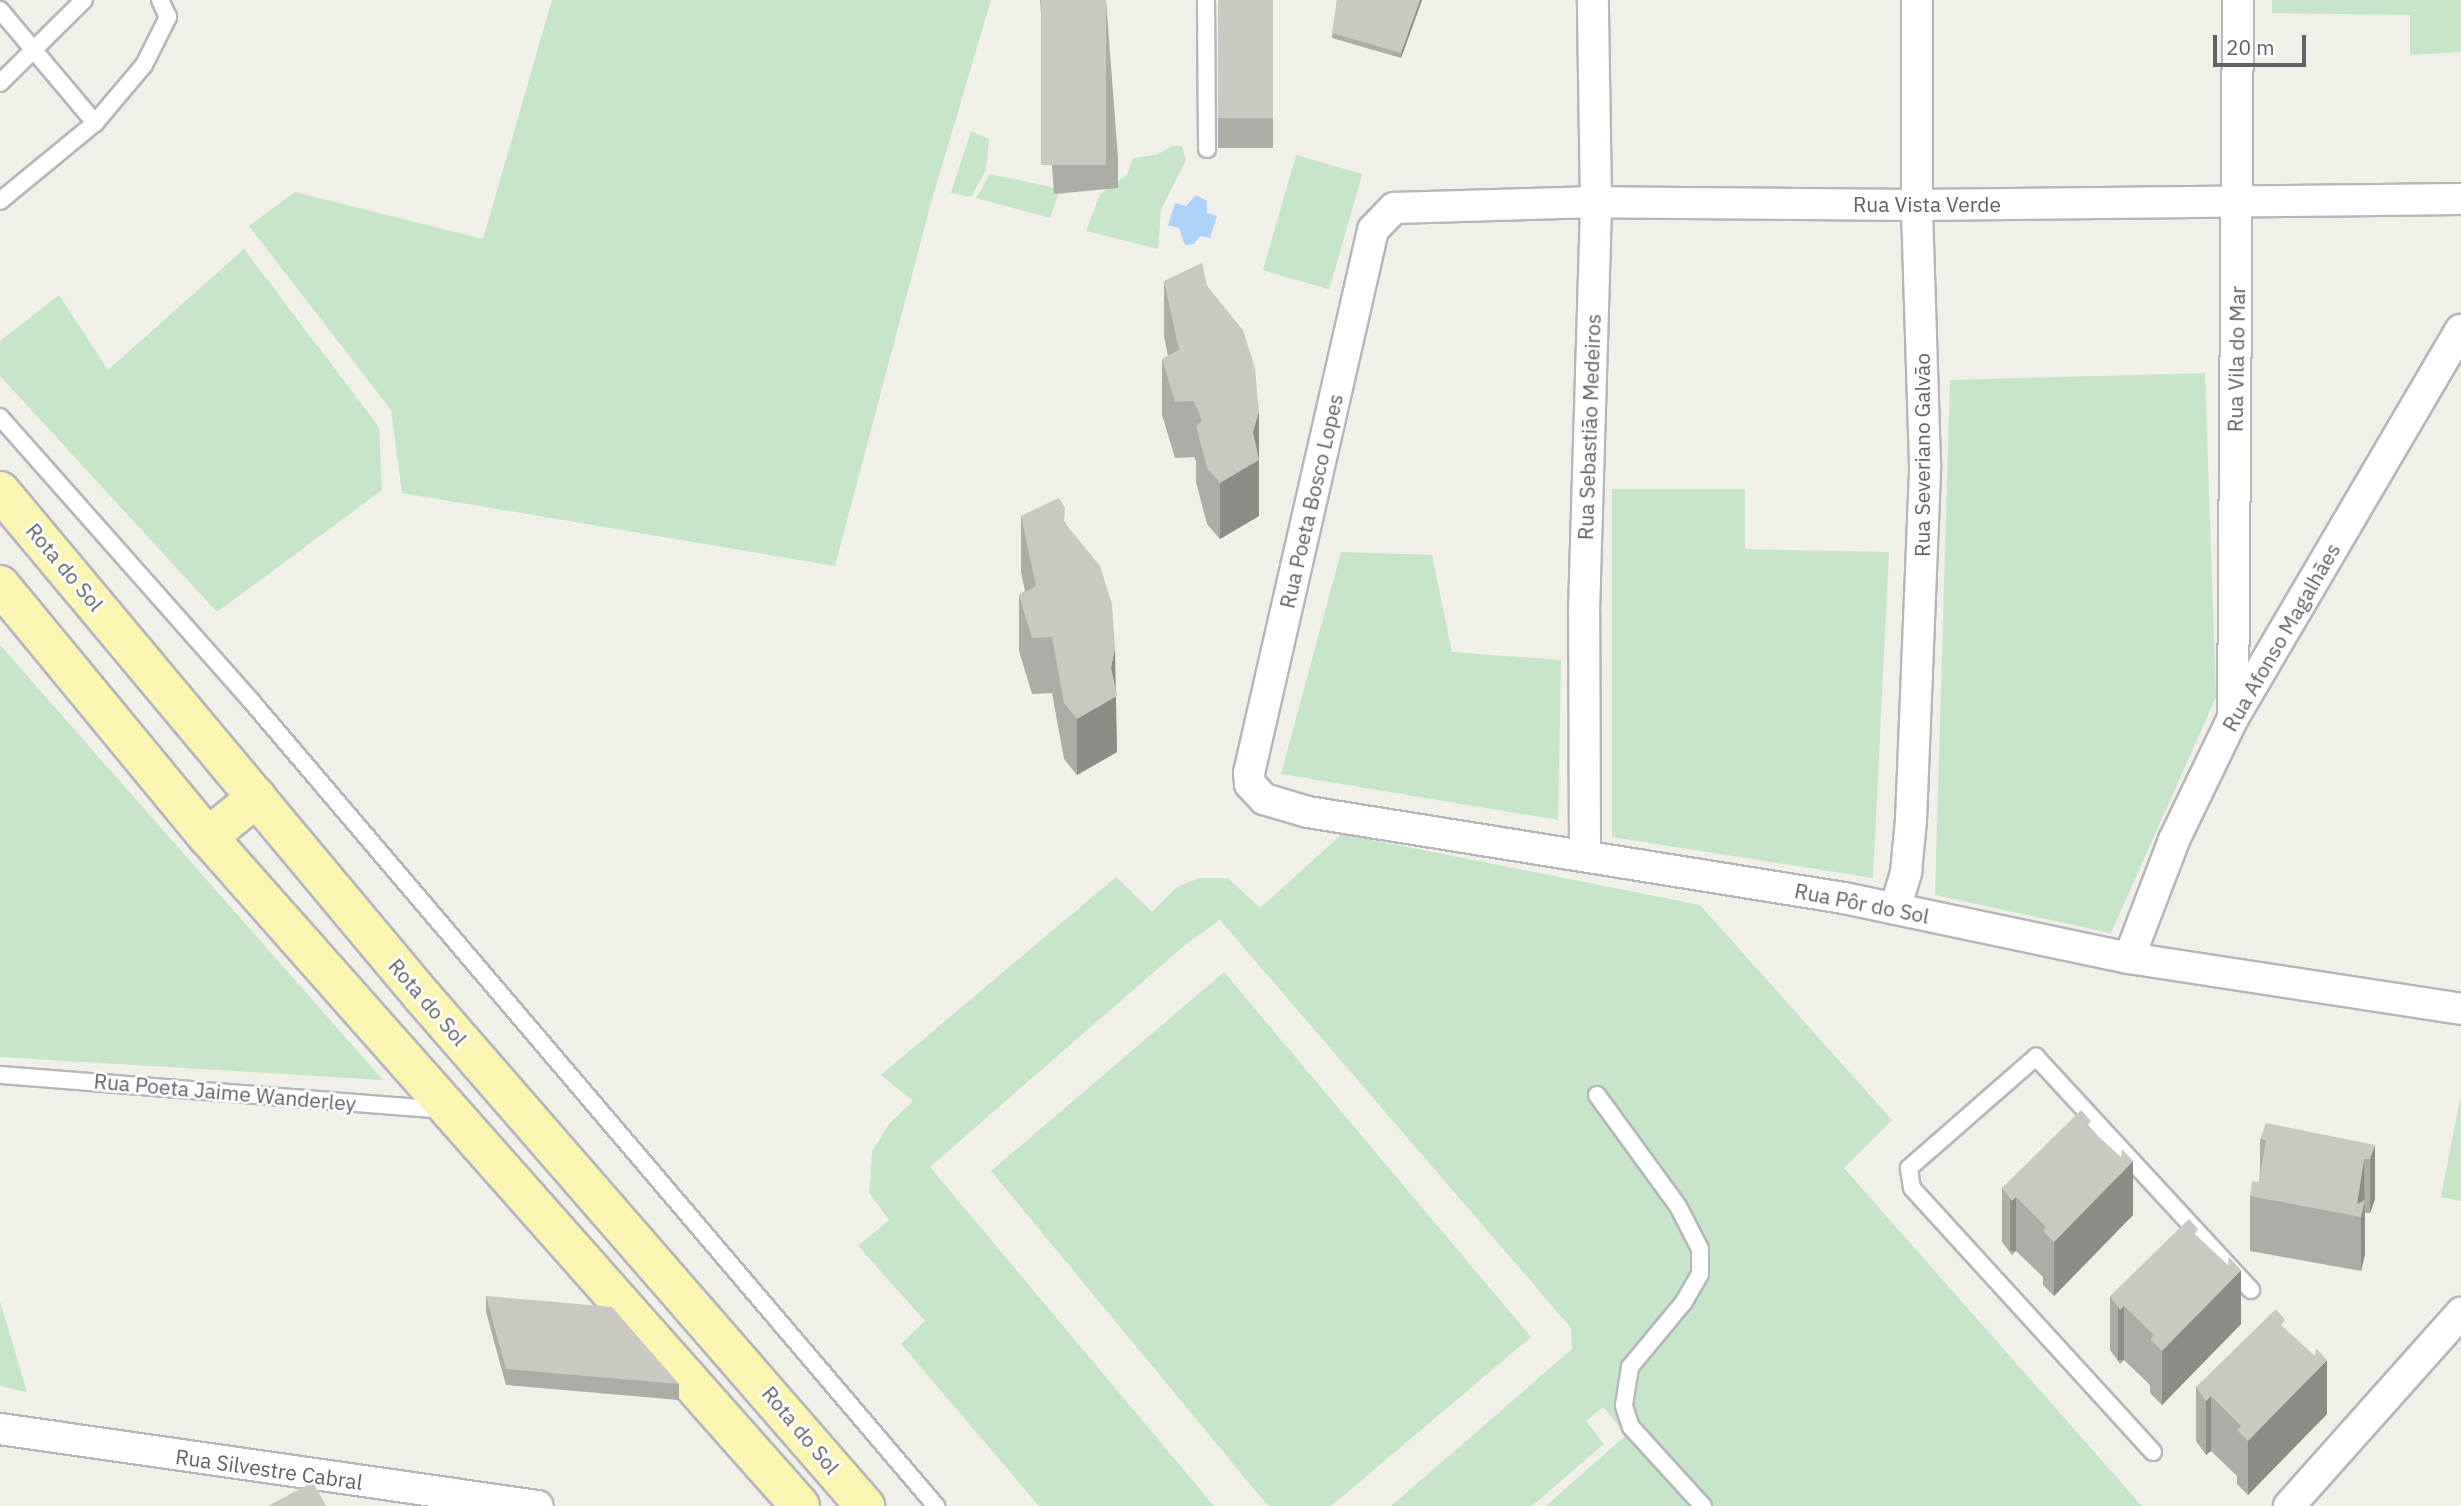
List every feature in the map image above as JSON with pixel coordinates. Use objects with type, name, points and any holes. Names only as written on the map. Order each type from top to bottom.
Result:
[{"type":"main road","name":"Rota do Sol","points":[[0,491],[422,996],[865,1506]]},
{"type":"main road","points":[[0,585],[208,837],[800,1506]]},
{"type":"main road","points":[[208,837],[257,797]]},
{"type":"street","name":"Rua Sebastião Medeiros","points":[[1585,855],[1584,611],[1596,202],[1593,0]]},
{"type":"street","name":"Rua Severiano Galvão","points":[[1895,909],[1906,872],[1911,821],[1921,640],[1926,464],[1917,205],[1917,0]]},
{"type":"street","name":"Rua Vila do Mar","points":[[2233,718],[2238,0]]},
{"type":"street","name":"Rua Vista Verde","points":[[1394,208],[1596,202],[1917,205],[2461,199]]},
{"type":"street","name":"Rua Poeta Bosco Lopes","points":[[1264,799],[1251,784],[1249,773],[1373,230],[1384,213],[1394,208]]},
{"type":"street","name":"Rua Afonso Magalhães","points":[[2129,958],[2174,840],[2233,718],[2461,330]]},
{"type":"street","name":"Rua Pôr do Sol","points":[[1264,799],[1308,812],[1585,855],[1895,909],[2129,958],[2461,1009]]},
{"type":"street","points":[[2289,1506],[2461,1313]]},
{"type":"street","name":"Rua Silvestre Cabral","points":[[0,1429],[538,1506]]},
{"type":"lane","points":[[0,83],[84,0]]},
{"type":"lane","points":[[0,201],[95,122],[144,65],[168,18],[160,0]]},
{"type":"lane","points":[[1206,0],[1207,149]]},
{"type":"lane","points":[[0,10],[95,122]]},
{"type":"lane","points":[[0,417],[252,702],[936,1506]]},
{"type":"lane","points":[[2152,1452],[1912,1188],[1909,1168],[2036,1057],[2251,1290]]},
{"type":"lane","name":"Rua Poeta Jaime Wanderley","points":[[0,1075],[450,1111]]},
{"type":"lane","points":[[1597,1095],[1678,1206],[1700,1249],[1700,1275],[1695,1284],[1630,1367],[1625,1406],[1631,1427],[1703,1506]]},
{"type":"green space","points":[[552,0],[991,0],[931,203],[835,566],[402,493],[391,410],[249,226],[295,192],[483,239]]},
{"type":"green space","points":[[2272,0],[2461,0],[2461,52],[2410,55],[2410,15],[2272,13]]},
{"type":"green space","points":[[971,131],[989,139],[986,170],[971,197],[951,193]]},
{"type":"green space","points":[[1173,146],[1182,146],[1186,160],[1161,209],[1158,249],[1086,231],[1100,194],[1127,175],[1133,158],[1156,155]]},
{"type":"green space","points":[[1296,155],[1362,174],[1329,289],[1263,270]]},
{"type":"green space","points":[[990,174],[1060,189],[1050,218],[976,198]]},
{"type":"green space","points":[[244,249],[379,427],[382,490],[217,612],[0,376],[0,341],[59,295],[108,370]]},
{"type":"green space","points":[[2205,373],[2216,697],[2111,933],[1935,895],[1950,380]]},
{"type":"green space","points":[[1612,489],[1745,489],[1745,549],[1889,552],[1873,878],[1612,837]]},
{"type":"green space","points":[[1341,552],[1432,555],[1452,652],[1561,660],[1558,820],[1281,774]]},
{"type":"green space","points":[[0,645],[383,1080],[0,1057]]},
{"type":"green space","points":[[1342,834],[1700,905],[1892,1120],[1844,1168],[2142,1506],[1546,1506],[1626,1435],[1603,1407],[1586,1421],[1604,1444],[1532,1506],[1391,1506],[1572,1349],[1571,1328],[1220,920],[1186,944],[930,1167],[1214,1506],[1039,1506],[901,1344],[925,1321],[858,1246],[889,1220],[869,1193],[872,1152],[889,1124],[913,1101],[881,1075],[1116,877],[1152,912],[1177,887],[1199,878],[1228,878],[1260,908]]},
{"type":"green space","points":[[1224,972],[1531,1337],[1331,1506],[1268,1506],[991,1171]]},
{"type":"green space","points":[[2461,1094],[2461,1201],[2441,1197]]},
{"type":"green space","points":[[0,1301],[27,1392],[0,1386]]},
{"type":"water","points":[[1196,195],[1207,201],[1207,213],[1217,216],[1210,238],[1200,236],[1194,244],[1185,245],[1179,228],[1168,225],[1175,203],[1186,206]]},
{"type":"building","points":[[1041,0],[1106,0],[1106,165],[1041,165]]},
{"type":"building","points":[[1218,0],[1273,0],[1273,118],[1218,118]]},
{"type":"building","points":[[1337,0],[1420,0],[1401,53],[1332,33]]},
{"type":"building","points":[[1202,263],[1207,286],[1243,330],[1255,368],[1259,412],[1253,432],[1259,460],[1220,483],[1207,468],[1196,426],[1202,421],[1194,401],[1175,402],[1162,359],[1179,350],[1164,281]]},
{"type":"building","points":[[1059,498],[1065,508],[1064,522],[1100,566],[1112,604],[1115,648],[1111,667],[1117,696],[1077,719],[1064,703],[1052,637],[1032,638],[1019,595],[1036,586],[1021,516]]},
{"type":"building","points":[[2081,1110],[2091,1121],[2087,1126],[2121,1157],[2122,1149],[2133,1161],[2054,1242],[2043,1231],[2046,1227],[2016,1197],[2012,1201],[2002,1188]]},
{"type":"building","points":[[2266,1123],[2375,1145],[2370,1159],[2364,1159],[2357,1204],[2365,1200],[2361,1217],[2250,1196],[2252,1181],[2259,1182],[2266,1140],[2260,1139]]},
{"type":"building","points":[[2189,1219],[2198,1229],[2195,1234],[2228,1265],[2229,1257],[2241,1270],[2162,1351],[2150,1339],[2154,1335],[2124,1306],[2120,1310],[2110,1296]]},
{"type":"building","points":[[486,1296],[612,1307],[679,1384],[506,1369]]},
{"type":"building","points":[[2276,1309],[2285,1320],[2281,1325],[2315,1356],[2316,1348],[2327,1360],[2248,1441],[2237,1430],[2241,1426],[2211,1396],[2206,1401],[2196,1387]]},
{"type":"building","points":[[313,1482],[326,1506],[268,1506]]}]
